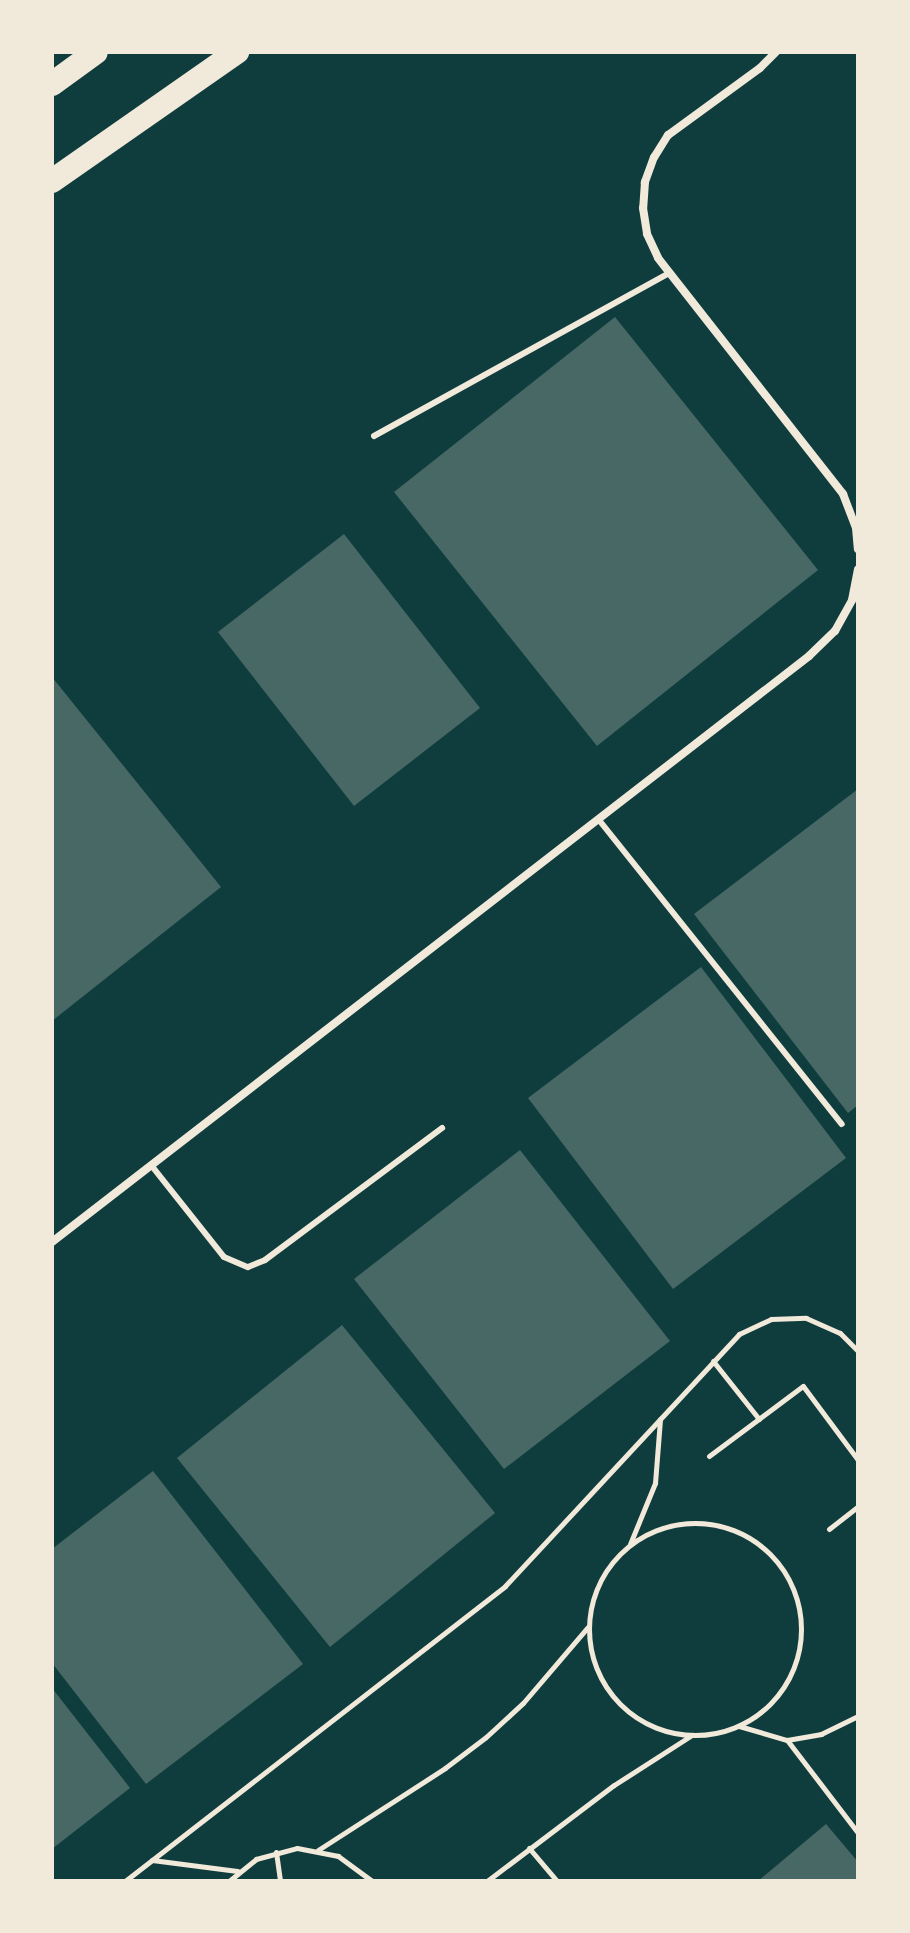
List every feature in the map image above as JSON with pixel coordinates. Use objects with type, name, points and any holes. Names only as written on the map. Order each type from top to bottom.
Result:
[{"type":"highway","points":[[52,84],[96,52]]},
{"type":"highway","points":[[52,181],[237,52]]},
{"type":"street","points":[[776,52],[760,68],[668,135],[654,157],[645,182],[643,208],[647,234],[669,273],[843,494],[856,528],[858,549]]},
{"type":"street","points":[[52,1242],[809,656],[835,631],[852,600],[858,570]]},
{"type":"lane","points":[[374,436],[669,273]]},
{"type":"lane","points":[[599,820],[842,1124]]},
{"type":"lane","points":[[151,1165],[224,1257],[231,1263],[248,1267],[265,1260],[442,1128]]},
{"type":"path","points":[[125,1881],[505,1586],[739,1334],[754,1325],[789,1317],[824,1324],[840,1333],[858,1351]]},
{"type":"path","points":[[713,1361],[759,1419]]},
{"type":"path","points":[[709,1456],[803,1386],[858,1460]]},
{"type":"path","points":[[318,1850],[445,1768],[486,1737],[531,1694],[588,1626],[600,1580],[630,1544],[655,1483],[660,1418]]},
{"type":"path","points":[[829,1529],[858,1506]]},
{"type":"path","points":[[487,1881],[614,1785],[693,1734],[738,1725],[776,1697],[798,1655],[799,1608],[779,1565],[743,1534],[697,1523],[651,1532],[630,1544]]},
{"type":"path","points":[[588,1626],[598,1672],[610,1693],[646,1723],[693,1734]]},
{"type":"path","points":[[738,1725],[754,1733],[787,1740],[821,1734],[858,1716]]},
{"type":"path","points":[[787,1740],[858,1833]]},
{"type":"path","points":[[529,1848],[557,1881]]},
{"type":"path","points":[[229,1881],[238,1871],[276,1852],[318,1850],[357,1867],[372,1881]]},
{"type":"path","points":[[276,1852],[280,1881]]},
{"type":"path","points":[[152,1860],[238,1871]]},
{"type":"building","points":[[615,317],[818,570],[597,746],[394,492]]},
{"type":"building","points":[[344,534],[480,708],[354,806],[218,632]]},
{"type":"building","points":[[52,677],[221,887],[52,1021]]},
{"type":"building","points":[[858,789],[858,1105],[848,1113],[694,914]]},
{"type":"building","points":[[701,967],[846,1158],[673,1289],[528,1098]]},
{"type":"building","points":[[520,1150],[670,1341],[504,1469],[354,1279]]},
{"type":"building","points":[[342,1325],[495,1513],[330,1647],[177,1458]]},
{"type":"building","points":[[153,1471],[303,1664],[146,1784],[52,1663],[52,1549]]},
{"type":"building","points":[[52,1688],[130,1788],[52,1849]]},
{"type":"building","points":[[826,1824],[858,1862],[858,1881],[758,1881]]}]
